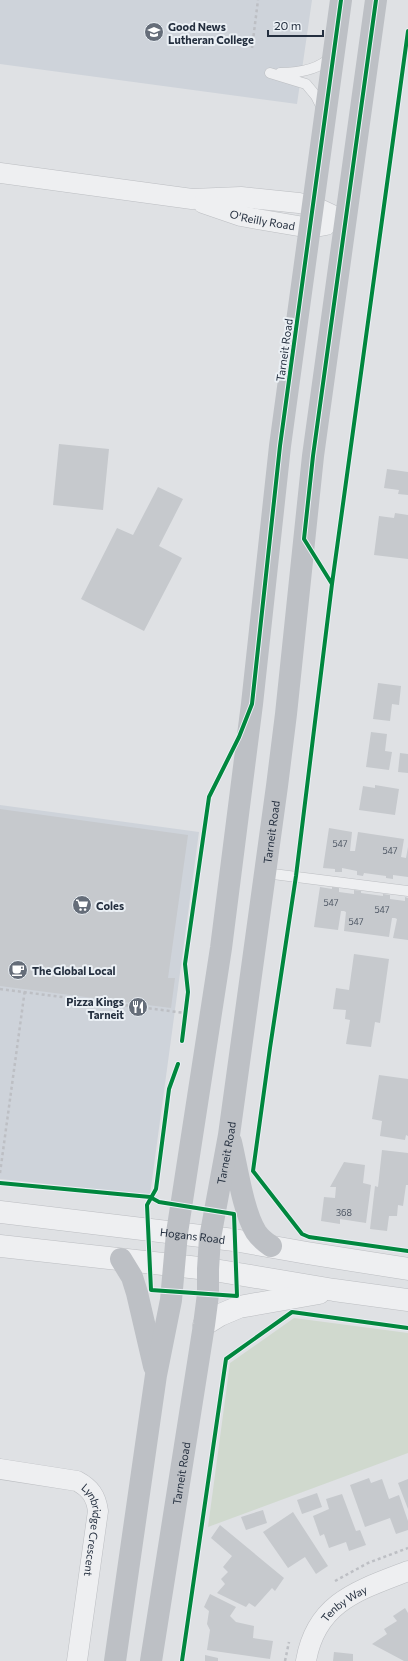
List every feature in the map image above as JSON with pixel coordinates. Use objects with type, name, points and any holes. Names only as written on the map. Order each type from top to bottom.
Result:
[{"type":"main road","name":"Tarneit Road","points":[[115,1661],[156,1375],[171,1300],[177,1233],[221,948],[252,704],[280,446],[341,0]]},
{"type":"main road","name":"Tarneit Road","points":[[151,1661],[204,1325],[208,1294],[210,1238],[229,1136],[265,873],[286,714],[313,456],[376,0]]},
{"type":"main road","points":[[229,1136],[246,1209],[255,1231],[261,1239],[271,1246]]},
{"type":"main road","points":[[121,1259],[132,1277],[137,1292],[156,1375]]},
{"type":"street","name":"O'Reilly Road","points":[[0,173],[192,199],[241,197],[313,206],[345,221]]},
{"type":"street","name":"O'Reilly Road","points":[[192,199],[241,216],[310,228],[345,221]]},
{"type":"street","name":"Hogans Road","points":[[0,1212],[234,1240],[408,1268]]},
{"type":"street","points":[[6,1245],[208,1269],[334,1290],[408,1300]]},
{"type":"street","points":[[204,1325],[220,1314],[239,1308],[334,1290]]},
{"type":"street","name":"Lynbridge Crescent","points":[[0,1469],[77,1481],[88,1487],[97,1503],[98,1511],[77,1661]]},
{"type":"street","name":"Tenby Way","points":[[306,1661],[315,1632],[331,1608],[345,1598],[364,1588],[408,1571]]},
{"type":"lane","points":[[325,116],[316,96],[306,84],[270,73],[293,73],[314,68],[328,60],[334,54]]},
{"type":"lane","points":[[265,873],[408,891]]},
{"type":"path","points":[[252,48],[258,0]]},
{"type":"path","points":[[0,989],[25,990],[185,1013]]},
{"type":"path","points":[[0,1172],[25,990]]},
{"type":"path","points":[[184,1020],[186,1006]]},
{"type":"shaded area","name":"Good News Lutheran College","points":[[0,0],[312,0],[297,104],[0,64]]},
{"type":"shaded area","points":[[0,805],[199,832],[150,1195],[0,1179]]},
{"type":"shaded area","points":[[294,1318],[408,1333],[408,1453],[208,1527],[230,1363]]},
{"type":"building","points":[[59,444],[109,449],[103,510],[53,505]]},
{"type":"building","points":[[387,469],[408,472],[408,495],[398,494],[399,490],[384,488]]},
{"type":"building","points":[[158,487],[183,499],[159,546],[182,558],[144,631],[81,599],[117,528],[133,535]]},
{"type":"building","points":[[395,513],[408,515],[408,559],[374,555],[379,516],[394,518]]},
{"type":"building","points":[[378,683],[401,686],[399,705],[392,704],[390,721],[373,719]]},
{"type":"building","points":[[371,732],[387,734],[385,751],[392,752],[389,770],[366,767]]},
{"type":"building","points":[[400,753],[408,754],[408,773],[398,772]]},
{"type":"building","points":[[375,785],[399,789],[395,815],[359,810],[363,786],[375,788]]},
{"type":"building","points":[[0,809],[188,835],[168,978],[175,978],[171,1008],[0,986]]},
{"type":"building","points":[[329,828],[352,832],[350,851],[355,851],[358,832],[404,839],[401,857],[406,858],[408,847],[408,877],[393,875],[393,879],[386,878],[386,876],[364,873],[363,876],[357,875],[357,871],[342,868],[342,872],[335,872],[335,869],[323,868]]},
{"type":"building","points":[[320,887],[332,889],[332,887],[339,888],[339,892],[354,894],[354,890],[361,891],[361,893],[383,896],[383,894],[390,895],[390,899],[405,901],[405,897],[408,898],[408,940],[393,938],[397,919],[395,918],[392,918],[389,937],[344,931],[346,912],[344,911],[341,911],[338,930],[314,927]]},
{"type":"building","points":[[354,954],[389,959],[380,1023],[375,1022],[371,1047],[346,1044],[350,1020],[345,1019],[346,1010],[333,1009],[336,988],[349,990]]},
{"type":"building","points":[[379,1075],[408,1079],[408,1136],[406,1135],[405,1140],[380,1136],[382,1121],[372,1119]]},
{"type":"building","points":[[382,1150],[408,1153],[408,1185],[406,1185],[403,1206],[398,1205],[397,1216],[389,1216],[387,1231],[370,1229],[375,1186],[378,1187]]},
{"type":"building","points":[[344,1162],[365,1165],[363,1183],[371,1185],[366,1223],[340,1219],[340,1224],[321,1221],[324,1197],[335,1198],[336,1187],[330,1187]]},
{"type":"building","points":[[369,1478],[371,1483],[382,1479],[389,1499],[399,1495],[408,1521],[408,1530],[396,1534],[390,1518],[365,1527],[350,1485]]},
{"type":"building","points":[[408,1479],[408,1509],[398,1483]]},
{"type":"building","points":[[317,1493],[322,1507],[302,1514],[297,1500]]},
{"type":"building","points":[[342,1494],[356,1531],[360,1530],[366,1545],[349,1551],[346,1542],[329,1548],[324,1534],[320,1536],[313,1516],[329,1509],[326,1499]]},
{"type":"building","points":[[263,1510],[267,1523],[246,1530],[241,1517]]},
{"type":"building","points":[[293,1512],[328,1566],[316,1574],[305,1557],[288,1568],[263,1532]]},
{"type":"building","points":[[220,1525],[284,1578],[275,1591],[272,1588],[255,1607],[249,1603],[246,1607],[217,1593],[225,1584],[221,1579],[228,1572],[223,1567],[232,1556],[211,1538]]},
{"type":"building","points":[[210,1594],[236,1607],[230,1616],[236,1622],[254,1626],[253,1638],[273,1641],[270,1659],[207,1650],[210,1630],[207,1624],[209,1611],[204,1607]]},
{"type":"building","points":[[405,1608],[408,1613],[408,1661],[404,1661],[372,1644],[387,1634],[384,1629],[397,1621],[393,1616]]},
{"type":"building","points":[[334,1652],[353,1654],[353,1661],[333,1661]]},
{"type":"building","points":[[205,1655],[218,1658],[218,1661],[205,1661]]},
{"type":"cycle path","points":[[182,1041],[188,992],[185,964],[209,797],[239,737],[252,704],[280,446],[341,0]]},
{"type":"cycle path","points":[[332,584],[304,539],[313,456],[376,0]]},
{"type":"cycle path","points":[[408,31],[332,584],[296,876],[253,1171],[302,1234],[309,1237],[408,1251]]},
{"type":"cycle path","points":[[0,1183],[150,1197],[159,1202],[234,1214],[237,1296],[151,1290],[147,1205],[156,1189],[169,1089],[178,1064]]},
{"type":"cycle path","points":[[182,1661],[226,1359],[292,1312],[408,1328]]},
{"type":"place","name":"Good News Lutheran College","points":[[154,32]]},
{"type":"place","name":"Coles","points":[[82,905]]},
{"type":"place","name":"The Global Local","points":[[18,970]]},
{"type":"place","name":"Pizza Kings Tarneit","points":[[138,1007]]}]
